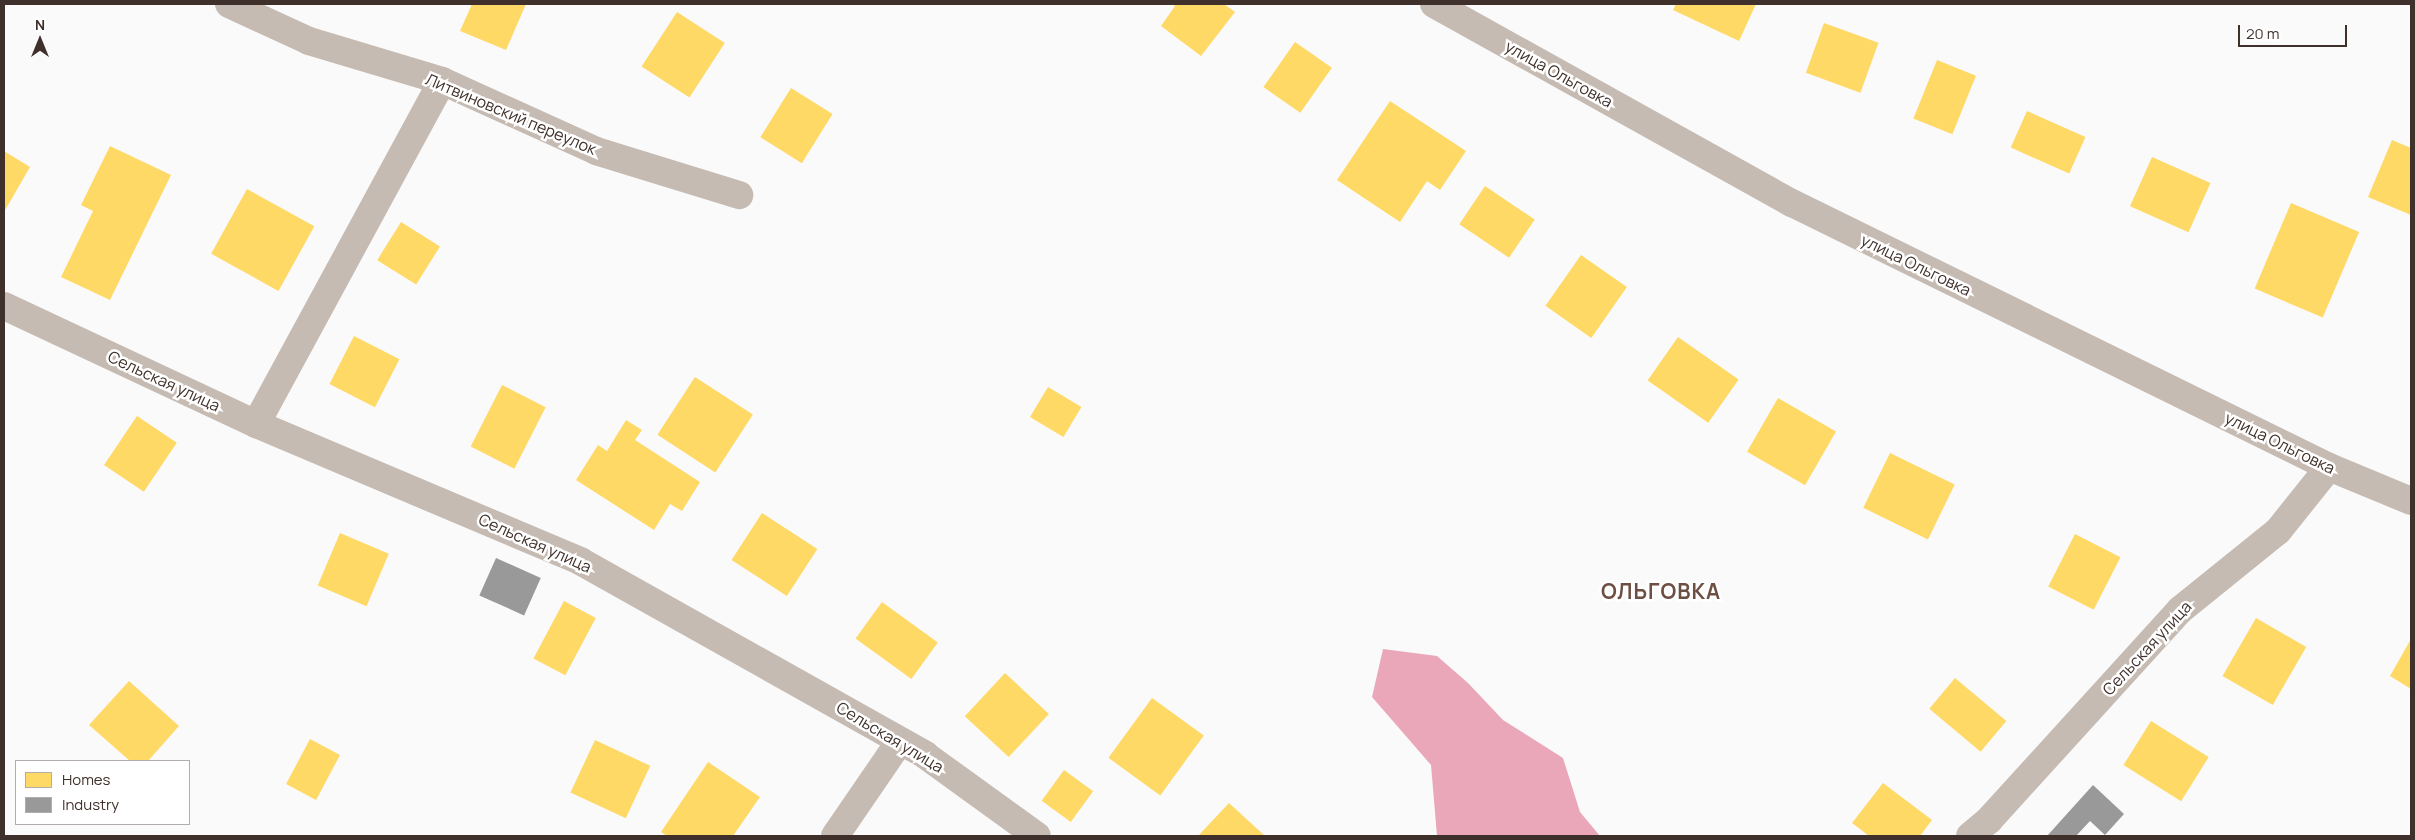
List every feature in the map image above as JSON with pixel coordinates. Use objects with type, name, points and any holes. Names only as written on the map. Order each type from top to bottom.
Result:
[{"type":"street","name":"Литвиновский переулок","points":[[229,4],[309,41],[442,81],[596,151],[739,195]]},
{"type":"street","name":"улица Ольговка","points":[[1434,4],[1792,203],[2329,467],[2411,501]]},
{"type":"street","points":[[256,424],[442,81]]},
{"type":"street","name":"Сельская улица","points":[[4,306],[256,424],[580,561],[925,755],[1037,836]]},
{"type":"street","name":"Сельская улица","points":[[1970,836],[1989,820],[2180,610],[2278,531],[2329,467]]},
{"type":"street","points":[[835,836],[900,741]]},
{"type":"shaded area","points":[[1383,649],[1437,656],[1468,683],[1503,720],[1563,758],[1580,812],[1600,836],[1437,836],[1431,765],[1372,697]]},
{"type":"building: Homes","points":[[472,4],[526,4],[506,50],[460,31]]},
{"type":"building: Homes","points":[[1172,4],[1224,4],[1235,12],[1201,56],[1161,26],[1175,6]]},
{"type":"building: Homes","points":[[1676,4],[1756,4],[1739,41],[1673,10]]},
{"type":"building: Homes","points":[[677,12],[725,43],[689,98],[642,67]]},
{"type":"building: Homes","points":[[1824,23],[1879,43],[1860,93],[1806,73]]},
{"type":"building: Homes","points":[[1295,42],[1332,68],[1300,113],[1263,87]]},
{"type":"building: Homes","points":[[1937,60],[1976,76],[1952,134],[1913,118]]},
{"type":"building: Homes","points":[[791,88],[833,114],[802,163],[760,137]]},
{"type":"building: Homes","points":[[1390,101],[1466,151],[1440,190],[1427,181],[1400,222],[1337,180]]},
{"type":"building: Homes","points":[[2027,111],[2085,137],[2069,174],[2011,148]]},
{"type":"building: Homes","points":[[2392,140],[2411,148],[2411,215],[2368,197]]},
{"type":"building: Homes","points":[[110,146],[171,175],[110,300],[61,277],[93,211],[81,205]]},
{"type":"building: Homes","points":[[4,151],[30,167],[4,212]]},
{"type":"building: Homes","points":[[2152,157],[2210,183],[2189,232],[2130,206]]},
{"type":"building: Homes","points":[[1485,186],[1535,220],[1509,258],[1459,224]]},
{"type":"building: Homes","points":[[247,189],[314,226],[278,291],[211,254]]},
{"type":"building: Homes","points":[[2291,203],[2359,232],[2323,318],[2255,289]]},
{"type":"building: Homes","points":[[401,222],[440,246],[416,285],[377,260]]},
{"type":"building: Homes","points":[[1581,255],[1627,287],[1591,338],[1545,306]]},
{"type":"building: Homes","points":[[354,336],[399,359],[375,407],[329,384]]},
{"type":"building: Homes","points":[[1678,337],[1739,379],[1708,423],[1648,380]]},
{"type":"building: Homes","points":[[695,377],[753,415],[715,472],[657,435]]},
{"type":"building: Homes","points":[[502,385],[546,407],[514,469],[471,446]]},
{"type":"building: Homes","points":[[1048,387],[1081,407],[1063,437],[1030,417]]},
{"type":"building: Homes","points":[[1778,398],[1836,432],[1805,485],[1747,452]]},
{"type":"building: Homes","points":[[137,416],[177,443],[144,492],[104,465]]},
{"type":"building: Homes","points":[[626,420],[642,430],[635,440],[700,482],[682,511],[670,504],[654,530],[576,480],[598,445],[607,451]]},
{"type":"building: Homes","points":[[1890,453],[1955,485],[1928,539],[1863,508]]},
{"type":"building: Homes","points":[[762,513],[817,549],[787,596],[732,560]]},
{"type":"building: Homes","points":[[340,533],[389,554],[367,606],[318,585]]},
{"type":"building: Homes","points":[[2075,534],[2120,557],[2094,610],[2048,587]]},
{"type":"building: Homes","points":[[564,601],[596,618],[565,675],[533,658]]},
{"type":"building: Homes","points":[[882,602],[938,643],[911,679],[856,638]]},
{"type":"building: Homes","points":[[2256,618],[2306,647],[2273,705],[2222,676]]},
{"type":"building: Homes","points":[[2411,639],[2411,689],[2390,676]]},
{"type":"building: Homes","points":[[1005,673],[1049,714],[1009,757],[965,716]]},
{"type":"building: Homes","points":[[1955,678],[2006,721],[1981,752],[1929,709]]},
{"type":"building: Homes","points":[[129,681],[179,726],[149,760],[129,760],[89,725]]},
{"type":"building: Homes","points":[[1152,698],[1204,736],[1160,795],[1109,758]]},
{"type":"building: Homes","points":[[2151,721],[2209,757],[2181,801],[2123,765]]},
{"type":"building: Homes","points":[[310,739],[340,755],[316,800],[286,784]]},
{"type":"building: Homes","points":[[595,740],[650,766],[626,818],[570,793]]},
{"type":"building: Homes","points":[[708,762],[760,797],[733,836],[667,836],[661,832]]},
{"type":"building: Homes","points":[[1064,770],[1093,791],[1071,822],[1042,801]]},
{"type":"building: Homes","points":[[1883,783],[1932,820],[1920,836],[1869,836],[1852,823]]},
{"type":"building: Homes","points":[[1229,803],[1265,836],[1198,836]]},
{"type":"building: Industry","points":[[496,558],[541,578],[524,615],[479,595]]},
{"type":"building: Industry","points":[[2093,785],[2124,814],[2105,835],[2090,821],[2076,836],[2047,836]]},
{"type":"district","name":"ОЛЬГОВКА","points":[[1661,591]]}]
